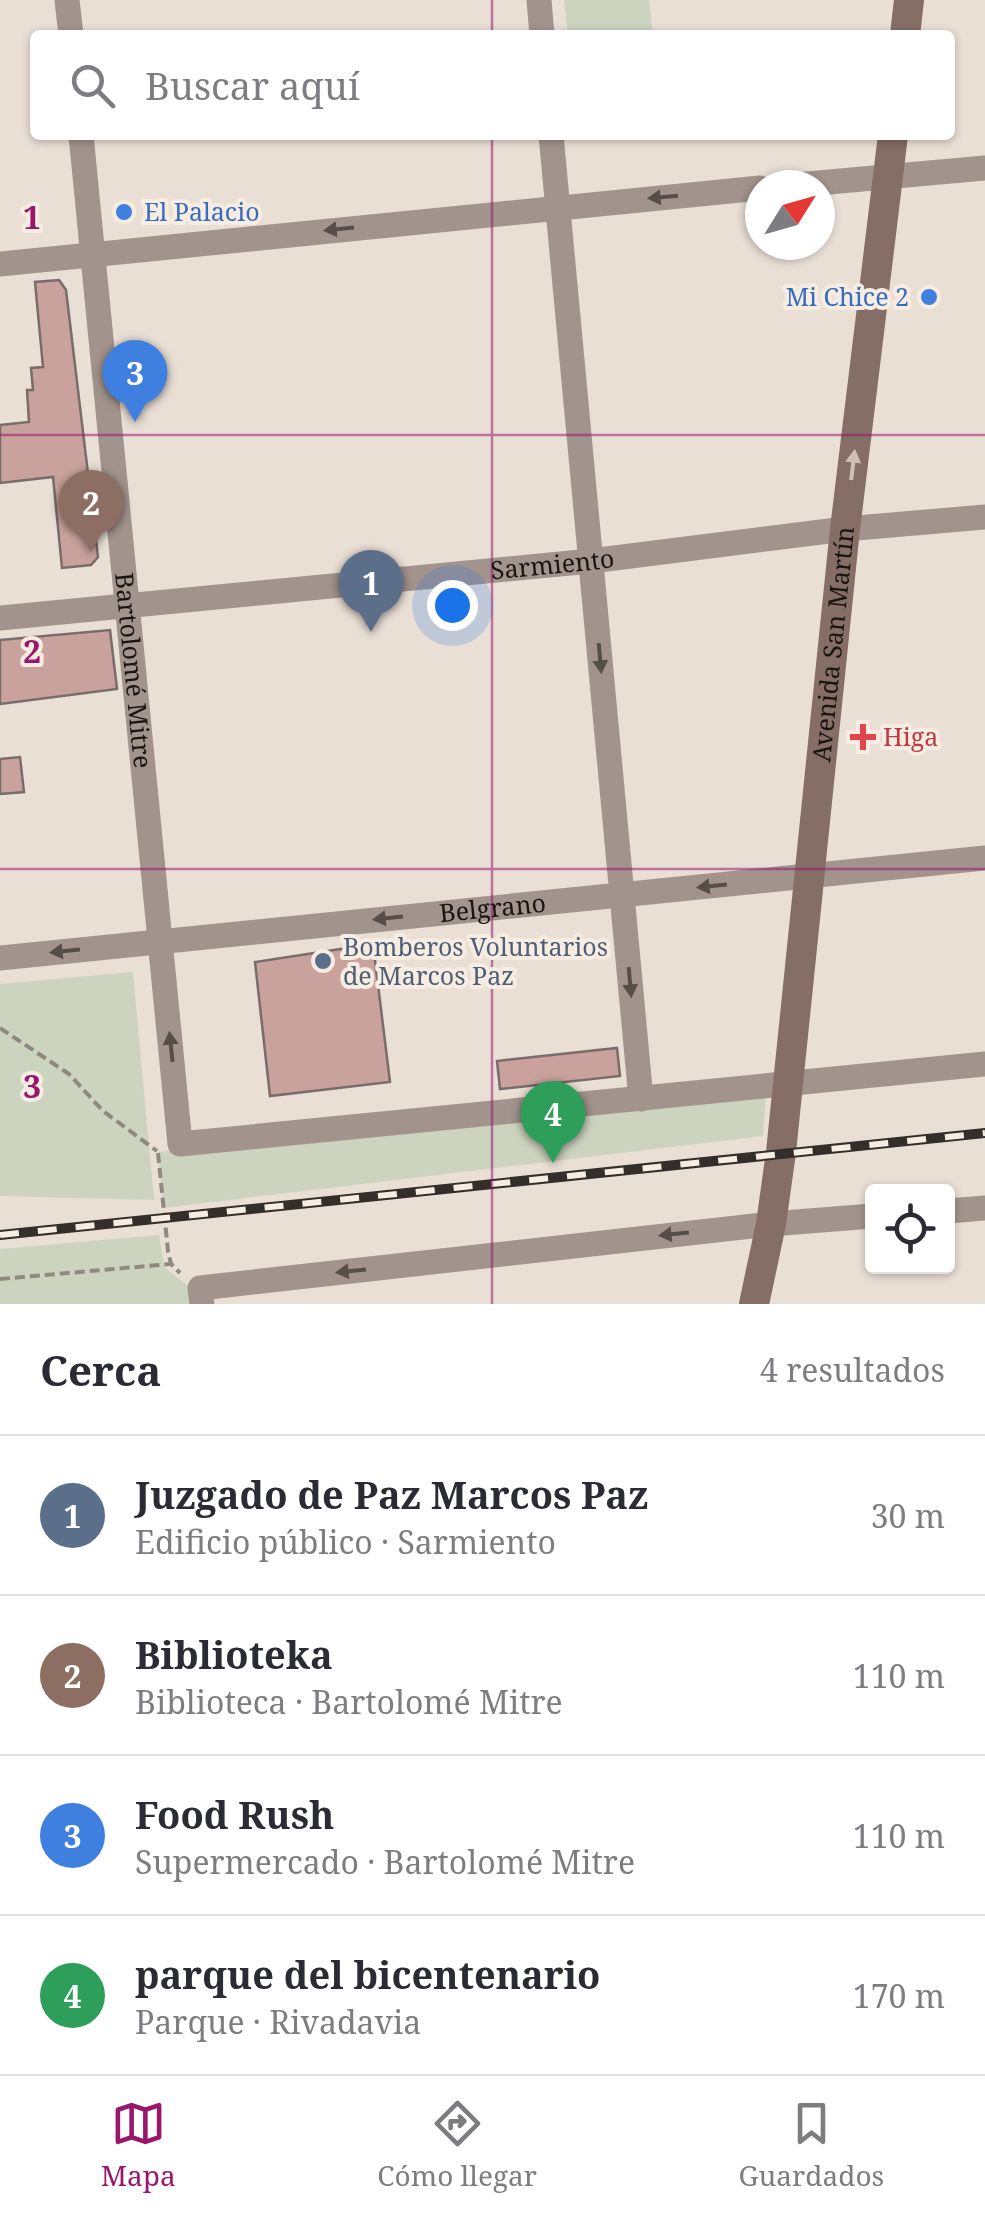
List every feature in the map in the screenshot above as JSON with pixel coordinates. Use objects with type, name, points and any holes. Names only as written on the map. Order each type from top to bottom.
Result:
[{"type":"main road","points":[[906,30],[909,0]]},
{"type":"main road","name":"Avenida San Martín","points":[[754,1304],[781,1152],[845,529],[892,140]]},
{"type":"street","points":[[68,0],[71,30]]},
{"type":"street","points":[[539,0],[542,30]]},
{"type":"street","name":"Bartolomé Mitre","points":[[81,140],[160,942],[169,1148]]},
{"type":"street","points":[[551,140],[641,1099]]},
{"type":"street","points":[[835,181],[985,168]]},
{"type":"street","points":[[0,264],[745,189]]},
{"type":"street","name":"Sarmiento","points":[[0,618],[591,561],[845,529],[985,517]]},
{"type":"street","name":"Belgrano","points":[[0,958],[985,858]]},
{"type":"street","points":[[169,1148],[985,1064]]},
{"type":"street","points":[[955,1210],[985,1208]]},
{"type":"street","points":[[201,1296],[771,1224],[865,1217]]},
{"type":"path","points":[[0,1028],[69,1074],[104,1112],[169,1148],[170,1264],[201,1296]]},
{"type":"path","points":[[0,1279],[170,1264]]},
{"type":"green space","points":[[564,0],[649,0],[652,30],[567,30]]},
{"type":"green space","points":[[133,972],[154,1200],[0,1196],[0,984]]},
{"type":"green space","points":[[766,1094],[763,1136],[163,1208],[158,1152]]},
{"type":"green space","points":[[159,1235],[164,1267],[188,1286],[190,1304],[0,1304],[0,1249]]},
{"type":"building","points":[[59,280],[66,290],[98,557],[91,565],[62,568],[53,477],[0,483],[0,425],[29,422],[27,390],[33,390],[31,368],[43,367],[35,282]]},
{"type":"building","points":[[110,630],[117,689],[0,704],[0,640]]},
{"type":"building","points":[[20,757],[24,792],[0,794],[0,759]]},
{"type":"building","points":[[373,944],[390,1082],[270,1096],[255,962]]},
{"type":"building","points":[[617,1048],[620,1076],[500,1089],[497,1061]]},
{"type":"railway","points":[[0,1235],[985,1133]]},
{"type":"place","name":"El Palacio","points":[[124,212]]},
{"type":"place","name":"Mi Chice 2","points":[[929,297]]},
{"type":"place","name":"Food Rush","points":[[135,422]]},
{"type":"place","name":"Biblioteka","points":[[91,552]]},
{"type":"place","name":"Juzgado de Paz Marcos Paz","points":[[371,632]]},
{"type":"place","name":"Higa","points":[[863,737]]},
{"type":"place","name":"Bomberos Voluntarios de Marcos Paz","points":[[323,961]]},
{"type":"place","name":"parque del bicentenario","points":[[553,1163]]}]
